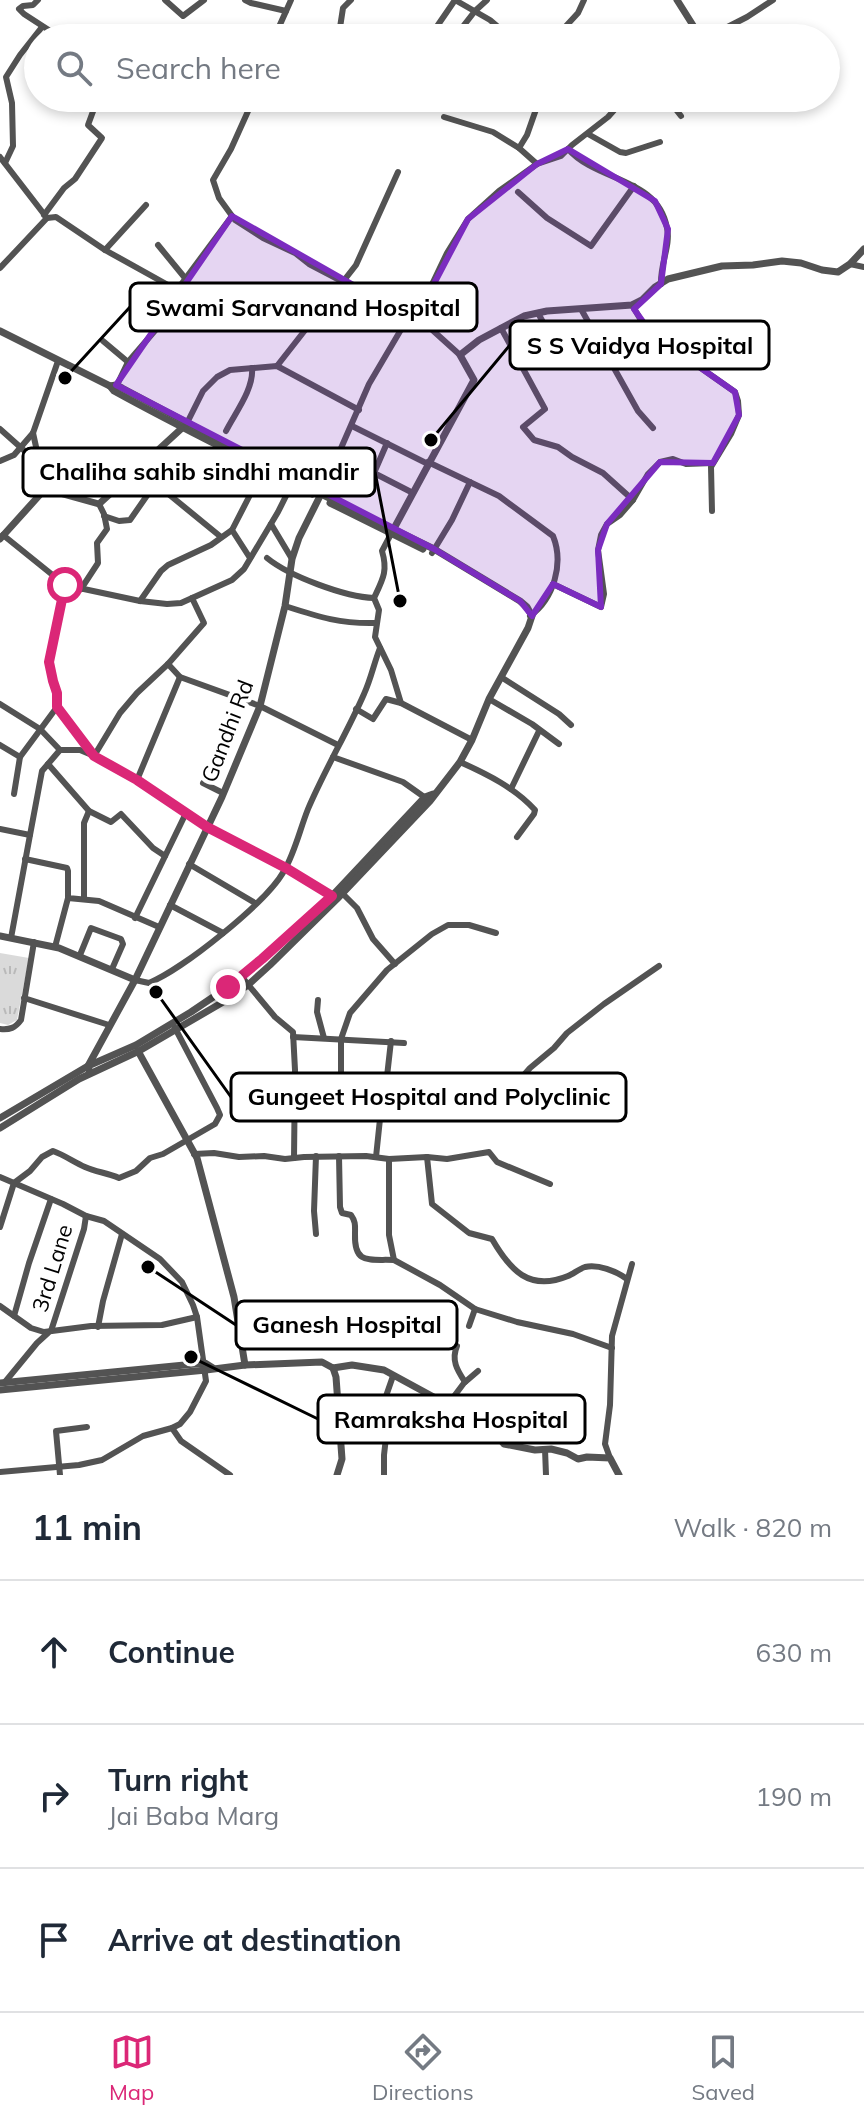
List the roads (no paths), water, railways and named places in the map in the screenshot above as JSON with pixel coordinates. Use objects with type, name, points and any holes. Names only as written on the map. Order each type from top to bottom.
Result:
[{"type":"street","points":[[38,0],[33,5],[20,7],[38,24]]},
{"type":"street","points":[[165,0],[183,16],[204,0]]},
{"type":"street","points":[[245,0],[286,11]]},
{"type":"street","points":[[280,24],[291,0]]},
{"type":"street","points":[[342,24],[343,8],[351,0]]},
{"type":"street","points":[[439,24],[455,0],[492,24]]},
{"type":"street","points":[[465,24],[487,0]]},
{"type":"street","points":[[568,24],[584,0]]},
{"type":"street","points":[[677,0],[694,24]]},
{"type":"street","points":[[733,24],[773,0]]},
{"type":"street","points":[[24,51],[3,79],[12,103],[13,146],[2,160],[46,216],[56,217],[105,250],[177,290]]},
{"type":"street","points":[[0,268],[46,216],[102,138],[88,125],[93,112]]},
{"type":"street","points":[[248,112],[213,180],[219,198],[235,220],[429,327],[460,355],[474,380],[382,551],[386,564],[384,577],[374,598],[379,610],[375,637],[391,670],[401,703]]},
{"type":"street","points":[[519,148],[534,112]]},
{"type":"street","points":[[320,496],[369,384],[412,318],[468,219],[499,191],[537,164],[561,156],[612,112]]},
{"type":"street","points":[[678,112],[681,116]]},
{"type":"street","points":[[444,117],[487,129],[519,148],[537,164]]},
{"type":"street","points":[[588,134],[626,153],[660,142]]},
{"type":"street","points":[[568,149],[583,162],[634,186],[655,201],[668,229],[660,272],[661,284]]},
{"type":"street","points":[[277,366],[356,265],[398,172]]},
{"type":"street","points":[[518,192],[547,218],[591,246],[634,186]]},
{"type":"street","points":[[105,250],[146,205]]},
{"type":"street","points":[[113,387],[128,362],[165,319],[177,290],[232,216]]},
{"type":"street","points":[[158,245],[185,278]]},
{"type":"street","points":[[460,355],[479,340],[524,316],[632,305],[661,284],[686,274],[722,266],[782,261],[842,271],[864,249]]},
{"type":"street","points":[[850,264],[864,267]]},
{"type":"street","points":[[632,305],[651,333],[735,392],[739,415],[711,472],[712,511]]},
{"type":"street","points":[[581,309],[638,411],[653,428]]},
{"type":"street","points":[[538,313],[564,361]]},
{"type":"street","points":[[501,328],[545,409],[523,427],[527,434],[534,440],[558,447],[603,473],[633,500]]},
{"type":"street","points":[[0,331],[113,387],[292,484],[433,551],[520,605],[531,617]]},
{"type":"street","points":[[103,341],[128,362]]},
{"type":"street","points":[[0,461],[14,455],[33,433],[58,361]]},
{"type":"street","points":[[99,504],[184,426],[203,391],[217,377],[230,370],[277,366],[359,410]]},
{"type":"street","points":[[226,431],[253,375],[252,368]]},
{"type":"street","points":[[184,426],[263,462],[320,496]]},
{"type":"street","points":[[0,1118],[137,1048],[248,985],[435,793],[460,762],[531,617],[553,584],[559,564],[558,546],[553,536],[513,505],[352,426]]},
{"type":"street","points":[[0,429],[46,470],[45,489],[2,537],[65,585],[140,601],[174,604],[232,580],[244,569],[292,484]]},
{"type":"street","points":[[33,433],[40,466]]},
{"type":"street","points":[[387,443],[375,474],[413,493]]},
{"type":"street","points":[[553,584],[601,607],[604,594],[598,550],[607,524],[633,500],[648,474],[660,462],[673,459],[686,464],[713,463]]},
{"type":"street","points":[[104,516],[119,521],[130,520],[162,474]]},
{"type":"street","points":[[433,551],[470,482]]},
{"type":"street","points":[[155,483],[221,537]]},
{"type":"street","points":[[45,489],[99,504]]},
{"type":"street","points":[[140,601],[168,565],[211,545],[232,530],[251,493]]},
{"type":"street","name":"Gandhi Rd","points":[[89,1070],[223,793],[260,706],[285,606],[292,559],[320,496]]},
{"type":"street","points":[[81,589],[98,563],[97,543],[107,529],[99,504]]},
{"type":"street","points":[[271,524],[292,559]]},
{"type":"street","points":[[232,530],[250,558]]},
{"type":"street","points":[[267,558],[289,572],[356,597],[374,598]]},
{"type":"street","points":[[65,585],[49,662],[57,693],[57,707],[94,756]]},
{"type":"street","points":[[94,756],[120,713],[204,623],[192,598]]},
{"type":"street","points":[[285,606],[328,620],[376,623]]},
{"type":"street","points":[[0,936],[55,947],[149,983],[178,967],[223,933],[269,890],[286,868],[308,808],[366,691],[380,648]]},
{"type":"street","points":[[168,664],[180,677],[260,706],[338,745]]},
{"type":"street","points":[[137,780],[180,677]]},
{"type":"street","points":[[501,677],[571,725]]},
{"type":"street","points":[[356,709],[373,719],[386,699],[401,703],[472,740]]},
{"type":"street","points":[[489,699],[559,744]]},
{"type":"street","points":[[0,704],[40,729],[60,750],[80,750],[94,756],[137,780],[207,827],[337,894],[357,908],[373,939],[395,964]]},
{"type":"street","points":[[14,794],[20,757],[57,707]]},
{"type":"street","points":[[511,789],[539,731]]},
{"type":"street","points":[[0,745],[20,757]]},
{"type":"street","points":[[11,938],[42,771],[60,750]]},
{"type":"street","points":[[333,757],[403,782],[428,799]]},
{"type":"street","points":[[460,762],[511,789],[535,810],[517,837]]},
{"type":"street","points":[[48,764],[89,811],[111,822],[121,814],[153,848],[165,856]]},
{"type":"street","points":[[203,783],[223,793]]},
{"type":"street","points":[[84,899],[84,823],[89,811]]},
{"type":"street","points":[[135,918],[186,813]]},
{"type":"street","points":[[0,829],[30,835]]},
{"type":"street","points":[[25,859],[67,868],[68,898],[55,947]]},
{"type":"street","points":[[189,864],[255,903]]},
{"type":"street","points":[[174,1026],[241,976],[337,894]]},
{"type":"street","points":[[68,898],[99,901],[159,927]]},
{"type":"street","points":[[170,905],[223,933]]},
{"type":"street","points":[[336,1114],[341,1085],[341,1039],[350,1013],[395,964],[448,925],[469,925],[496,933]]},
{"type":"street","points":[[80,955],[91,928],[121,939],[123,944],[112,969]]},
{"type":"street","points":[[0,1029],[9,1030],[21,1020],[34,942]]},
{"type":"street","points":[[294,1115],[378,1114],[396,1110],[415,1114],[484,1112],[508,1093],[567,1033],[659,966]]},
{"type":"street","points":[[241,976],[275,1017],[293,1032],[294,1158]]},
{"type":"street","points":[[24,998],[109,1025]]},
{"type":"street","points":[[318,1000],[317,1012],[324,1038]]},
{"type":"street","points":[[0,1227],[14,1183],[53,1151],[119,1178],[215,1124],[220,1115],[174,1026]]},
{"type":"street","points":[[293,1037],[404,1043]]},
{"type":"street","points":[[376,1157],[378,1114],[385,1094],[391,1041]]},
{"type":"street","points":[[137,1048],[194,1154],[234,1297],[245,1365]]},
{"type":"street","points":[[0,1128],[89,1070]]},
{"type":"street","points":[[194,1154],[285,1159],[316,1156],[447,1159],[489,1152],[497,1162],[550,1184]]},
{"type":"street","points":[[316,1156],[316,1234]]},
{"type":"street","points":[[339,1156],[340,1207],[342,1213],[351,1215],[355,1222],[357,1253],[364,1257],[394,1260],[440,1285],[475,1309],[573,1334],[612,1348]]},
{"type":"street","points":[[427,1157],[432,1204],[469,1233],[492,1239],[511,1268],[523,1277],[549,1282],[567,1277],[584,1267],[598,1267],[627,1279]]},
{"type":"street","points":[[389,1159],[389,1235],[394,1260]]},
{"type":"street","points":[[0,1177],[86,1216],[104,1221],[160,1259],[182,1282],[197,1317],[208,1367],[206,1381],[180,1424],[143,1436],[102,1460],[60,1471],[0,1472]]},
{"type":"street","points":[[14,1316],[51,1199]]},
{"type":"street","name":"3rd Lane","points":[[51,1331],[86,1216]]},
{"type":"street","points":[[98,1327],[122,1234]]},
{"type":"street","points":[[619,1475],[605,1444],[612,1336],[632,1264]]},
{"type":"street","points":[[0,1306],[31,1328],[44,1332],[162,1325],[197,1317]]},
{"type":"street","points":[[469,1326],[475,1309]]},
{"type":"street","points":[[2,1386],[37,1343],[51,1331]]},
{"type":"street","points":[[457,1346],[454,1359],[456,1369],[465,1382]]},
{"type":"street","points":[[2,1386],[208,1367],[322,1362],[333,1368],[352,1365],[384,1370],[441,1401],[457,1405],[487,1422],[504,1444],[535,1450],[551,1449],[578,1459],[610,1458]]},
{"type":"street","points":[[333,1368],[342,1459],[337,1475]]},
{"type":"street","points":[[449,1403],[478,1371]]},
{"type":"street","points":[[384,1475],[385,1399],[393,1376]]},
{"type":"street","points":[[60,1471],[56,1431],[87,1427]]},
{"type":"street","points":[[172,1428],[181,1441],[230,1475]]},
{"type":"street","points":[[545,1449],[546,1475]]},
{"type":"place","name":"Swami Sarvanand Hospital","points":[[65,378]]},
{"type":"place","name":"S S Vaidya Hospital","points":[[431,440]]},
{"type":"place","name":"Chaliha sahib sindhi mandir","points":[[400,601]]},
{"type":"place","name":"Gungeet Hospital and Polyclinic","points":[[156,992]]},
{"type":"place","name":"Ganesh Hospital","points":[[148,1267]]},
{"type":"place","name":"Ramraksha Hospital","points":[[191,1357]]}]
